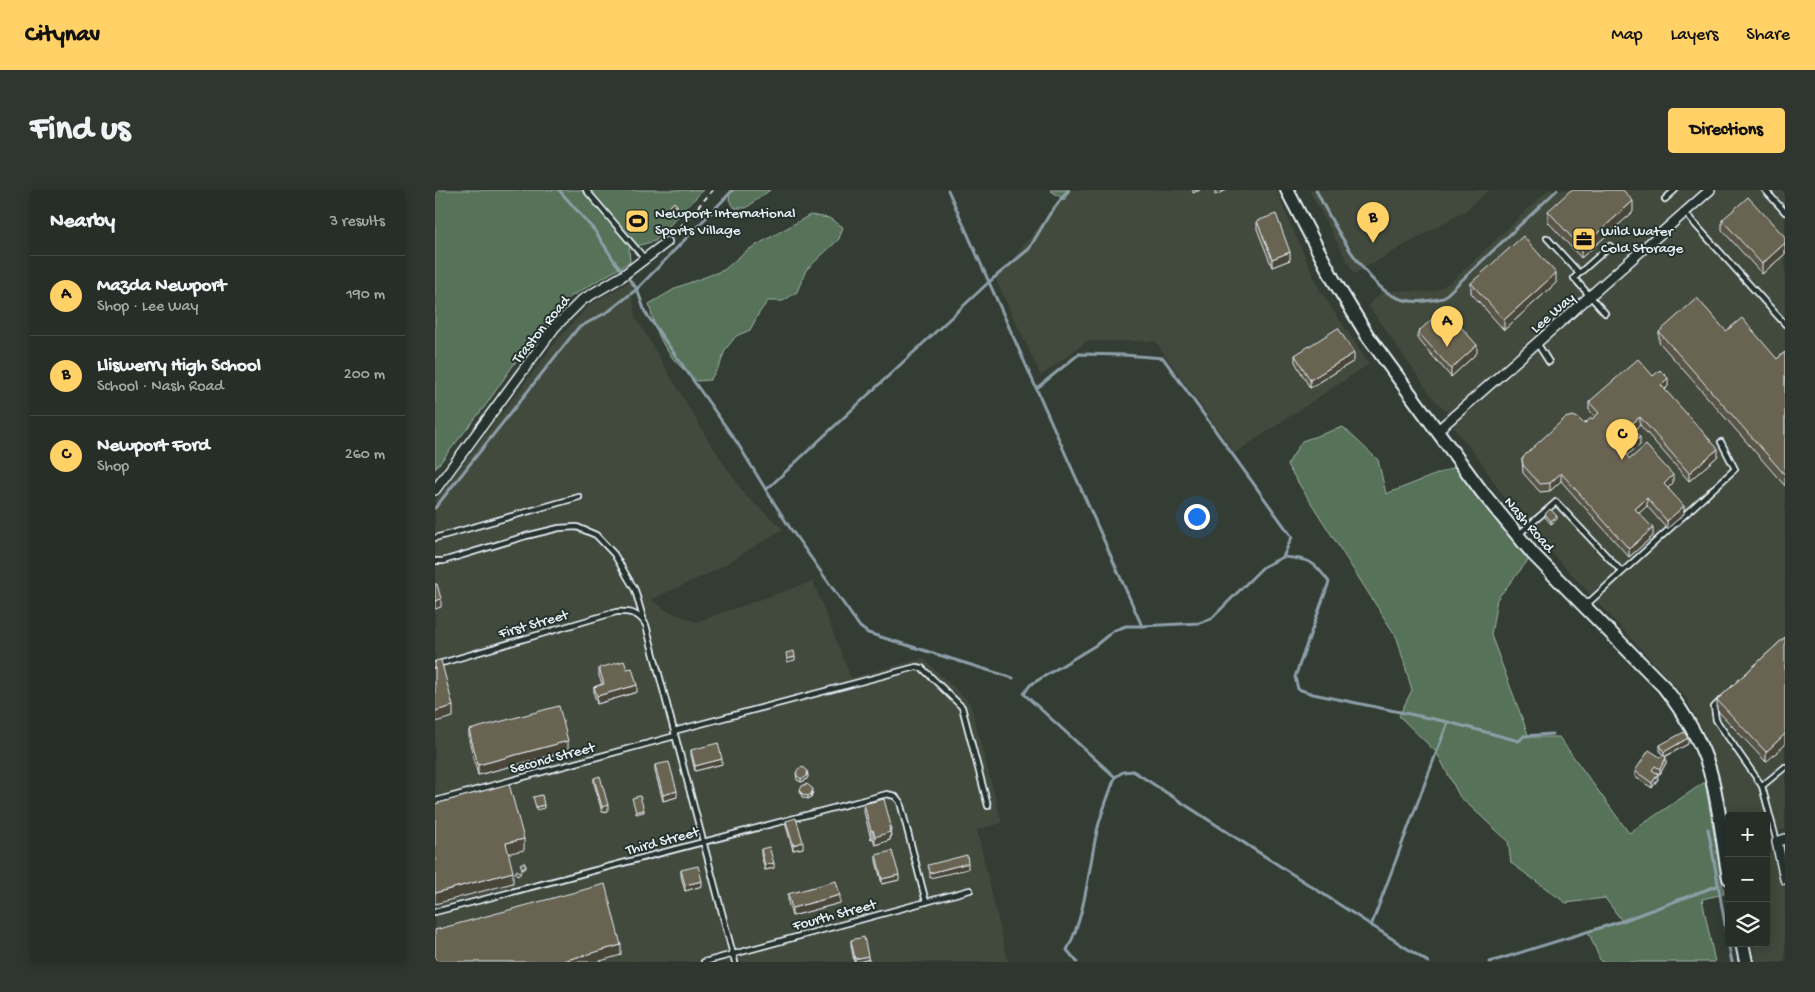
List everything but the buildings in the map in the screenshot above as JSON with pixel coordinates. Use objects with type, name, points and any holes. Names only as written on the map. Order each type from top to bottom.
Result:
[{"type":"street","name":"Nash Road","points":[[1287,190],[1333,279],[1362,327],[1437,431],[1517,535],[1664,687],[1682,710],[1702,749],[1712,778],[1725,857]]},
{"type":"street","name":"Lee Way","points":[[1437,431],[1709,190]]},
{"type":"street","name":"Traston Road","points":[[435,490],[555,328],[582,300],[621,277],[667,242]]},
{"type":"street","points":[[1781,841],[1785,879]]},
{"type":"street","points":[[1743,947],[1747,962]]},
{"type":"lane","points":[[586,190],[645,259]]},
{"type":"lane","points":[[1665,199],[1675,190]]},
{"type":"lane","points":[[1765,190],[1785,212]]},
{"type":"lane","points":[[1684,212],[1785,324]]},
{"type":"lane","points":[[1547,238],[1579,273]]},
{"type":"lane","points":[[1605,313],[1574,278],[1610,246]]},
{"type":"lane","points":[[1537,343],[1549,362]]},
{"type":"lane","points":[[1584,606],[1735,469],[1721,442]]},
{"type":"lane","points":[[435,538],[579,496]]},
{"type":"lane","points":[[1517,535],[1556,502],[1621,571]]},
{"type":"lane","points":[[435,561],[443,561],[559,528],[577,527],[596,535],[614,554],[635,590],[646,625],[735,962]]},
{"type":"lane","name":"First Street","points":[[435,665],[616,612],[628,612],[639,616],[643,620]]},
{"type":"lane","name":"Second Street","points":[[435,801],[916,667],[922,668],[962,707],[988,806]]},
{"type":"lane","points":[[1727,694],[1714,707],[1716,720],[1762,786],[1781,841]]},
{"type":"lane","points":[[1762,786],[1785,767]]},
{"type":"lane","name":"Third Street","points":[[435,912],[883,795],[895,796],[900,802],[926,902]]},
{"type":"lane","name":"Fourth Street","points":[[705,962],[970,890]]},
{"type":"path","points":[[667,242],[713,190]]},
{"type":"shaded area","points":[[1068,190],[1277,190],[1320,290],[1369,364],[1235,453],[1155,341],[1087,341],[1041,376],[996,280]]},
{"type":"shaded area","points":[[1309,190],[1489,190],[1465,211],[1354,274]]},
{"type":"shaded area","points":[[1548,190],[1785,190],[1785,829],[1770,833],[1770,812],[1725,812],[1725,829],[1708,741],[1686,698],[1511,509],[1479,459],[1456,431],[1448,413],[1433,398],[1368,305],[1384,290],[1432,292],[1451,282]]},
{"type":"shaded area","points":[[631,281],[635,316],[707,438],[746,496],[783,529],[718,569],[651,600],[668,611],[696,622],[813,581],[851,678],[923,658],[970,703],[1002,823],[977,830],[1008,962],[435,962],[435,501],[559,338],[589,305]]},
{"type":"shaded area","points":[[1785,849],[1785,962],[1756,962],[1753,947],[1770,947],[1770,853]]},
{"type":"green space","points":[[435,190],[703,190],[655,241],[629,248],[630,262],[570,297],[521,354],[485,406],[435,469]]},
{"type":"green space","points":[[730,190],[770,190],[746,208],[735,208],[729,200]]},
{"type":"green space","points":[[1050,190],[1070,190],[1064,200]]},
{"type":"green space","points":[[810,215],[829,218],[843,227],[839,239],[806,270],[797,292],[783,301],[768,301],[750,330],[736,336],[725,350],[720,365],[710,380],[697,381],[678,364],[665,347],[656,328],[649,304],[678,287],[724,270],[746,251]]},
{"type":"green space","points":[[1343,427],[1378,460],[1386,494],[1455,467],[1530,558],[1497,599],[1491,635],[1529,737],[1559,737],[1629,833],[1705,782],[1724,894],[1702,899],[1715,962],[1601,962],[1588,931],[1622,921],[1605,898],[1566,903],[1511,863],[1508,841],[1460,797],[1437,753],[1399,716],[1412,690],[1397,638],[1287,465],[1302,441]]},
{"type":"waterway","points":[[435,508],[578,328],[609,311],[637,289],[615,262],[595,231],[559,190]]},
{"type":"waterway","points":[[733,190],[637,289],[645,312],[738,444],[766,490]]},
{"type":"waterway","points":[[948,190],[1142,626],[1126,626],[1113,631],[1096,645],[1030,685],[1024,694],[1115,777],[1123,772],[1133,771],[1428,962]]},
{"type":"waterway","points":[[1013,678],[868,633],[860,627],[790,528],[766,490],[989,282],[1029,249],[1049,215],[1068,190]]},
{"type":"waterway","points":[[1316,190],[1340,234],[1362,267],[1374,281],[1386,292],[1398,298],[1415,301],[1443,298],[1557,190]]},
{"type":"waterway","points":[[1037,388],[1079,354],[1163,358],[1292,537],[1283,557],[1263,567],[1211,619],[1199,623],[1142,626]]},
{"type":"waterway","points":[[1283,557],[1310,562],[1319,569],[1329,582],[1295,677],[1298,689],[1313,694],[1448,722],[1519,741],[1524,736],[1552,734]]},
{"type":"waterway","points":[[1371,926],[1448,722]]},
{"type":"waterway","points":[[1077,962],[1067,950],[1078,922],[1086,892],[1099,824],[1115,777]]},
{"type":"waterway","points":[[1708,829],[1732,962]]},
{"type":"waterway","points":[[1490,962],[1622,921],[1719,885]]},
{"type":"place","name":"Newport International Sports Village","points":[[637,221]]},
{"type":"place","name":"Wild Water Cold Storage","points":[[1584,239]]},
{"type":"place","name":"Lliswerry High School","points":[[1373,243]]},
{"type":"place","name":"Mazda Newport","points":[[1447,347]]},
{"type":"place","name":"Newport Ford","points":[[1622,460]]}]
